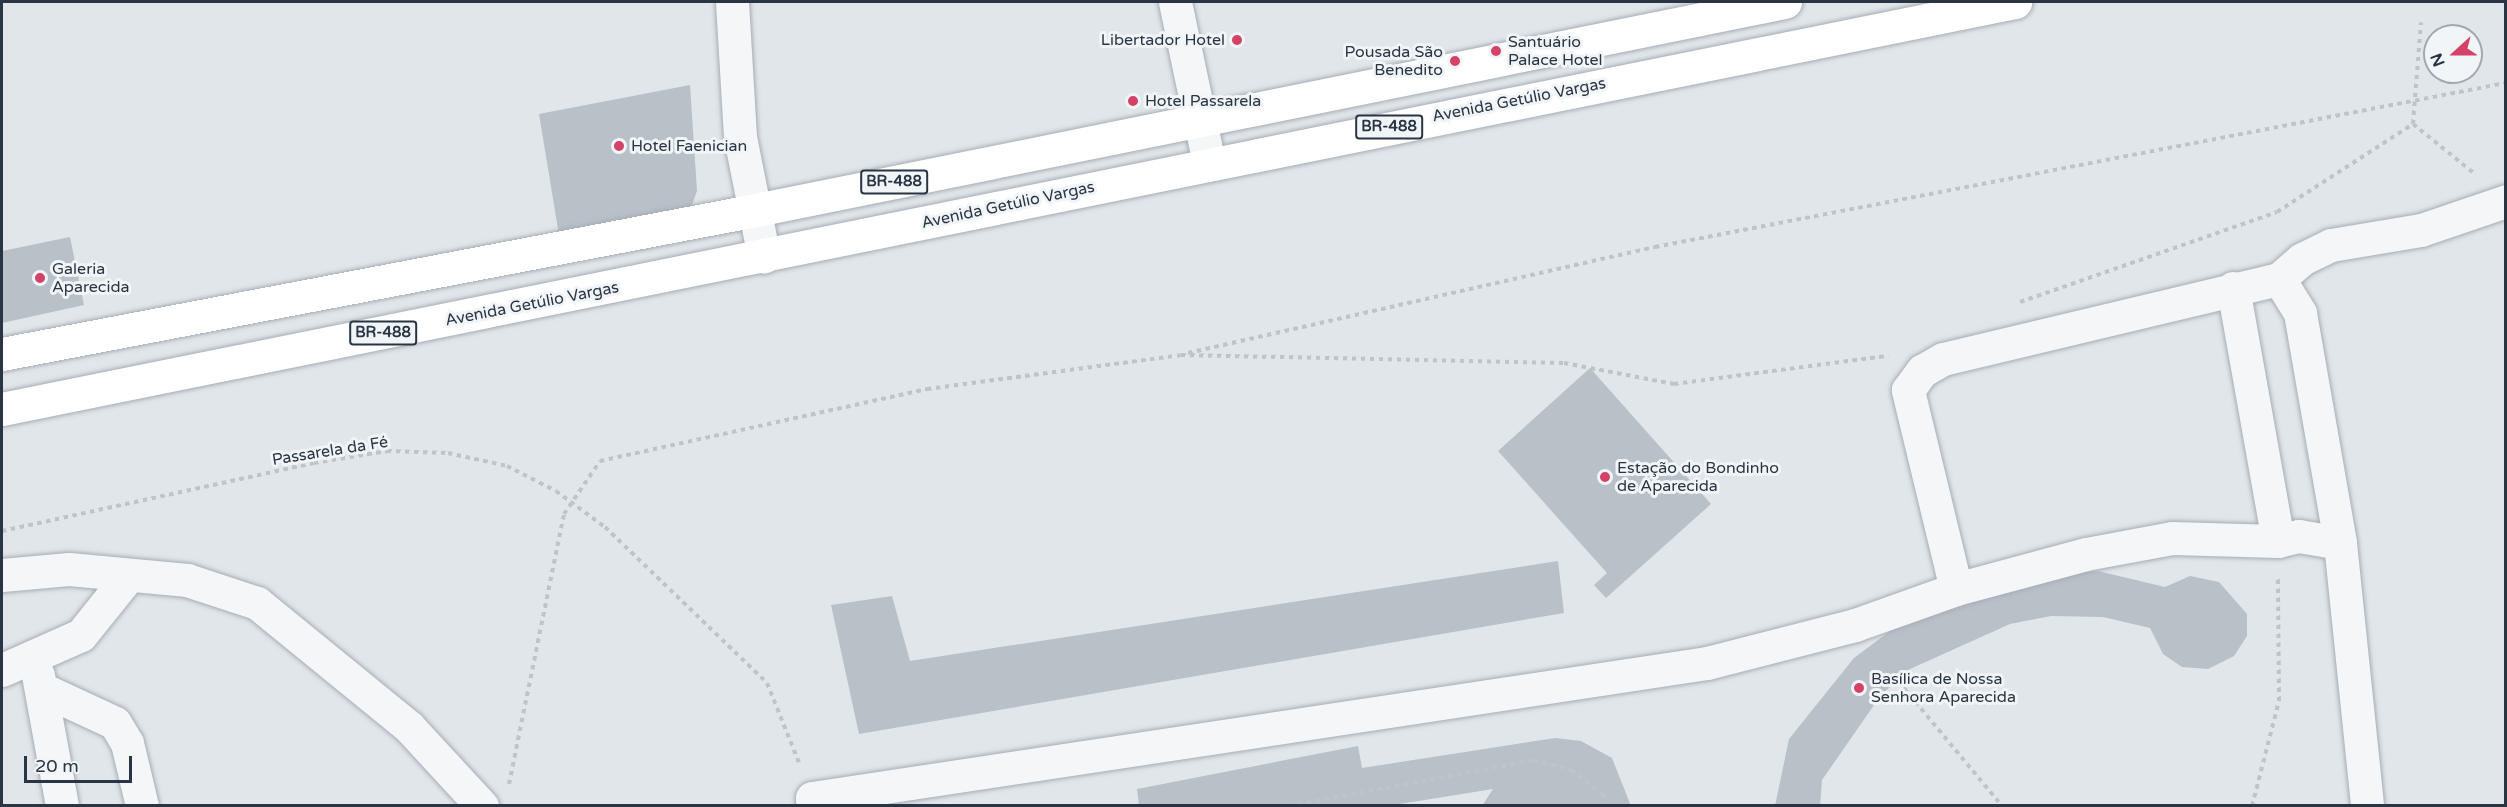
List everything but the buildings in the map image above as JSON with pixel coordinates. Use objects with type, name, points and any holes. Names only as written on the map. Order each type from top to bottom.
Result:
[{"type":"main road","name":"BR-488","points":[[2,354],[751,211],[1785,2]]},
{"type":"main road","name":"Avenida Getúlio Vargas","points":[[2,409],[764,257],[1209,163],[2015,2]]},
{"type":"street","points":[[732,2],[751,211],[764,257]]},
{"type":"street","points":[[1175,2],[1197,120],[1209,163]]},
{"type":"street","points":[[1956,589],[1908,390],[1922,371],[1943,359],[2233,288],[2279,279],[2302,259],[2331,245],[2421,230],[2505,201]]},
{"type":"street","points":[[2279,279],[2300,314],[2340,543],[2367,806]]},
{"type":"street","points":[[2233,288],[2277,541]]},
{"type":"street","points":[[813,806],[812,798],[1707,663],[1855,625],[1956,589],[2086,554],[2172,538],[2277,541],[2299,536],[2340,543]]},
{"type":"street","points":[[2,575],[69,569],[187,580],[257,603],[409,727],[494,800]]},
{"type":"street","points":[[2,670],[81,635],[129,575]]},
{"type":"street","points":[[33,658],[44,690],[62,806]]},
{"type":"street","points":[[44,690],[115,723],[127,743],[142,806]]},
{"type":"path","points":[[2413,124],[2421,22]]},
{"type":"path","points":[[494,800],[564,514],[600,461],[927,389],[1182,355],[1655,247],[2505,83]]},
{"type":"path","points":[[2413,124],[2478,175]]},
{"type":"path","points":[[2017,303],[2277,212],[2413,124]]},
{"type":"path","points":[[1182,355],[1564,363],[1674,384],[1892,354]]},
{"type":"path","name":"Passarela da Fé","points":[[2,531],[315,463],[387,451],[448,453],[507,466],[556,491],[606,527],[767,682]]},
{"type":"path","points":[[2252,806],[2279,701],[2277,541]]},
{"type":"path","points":[[1898,681],[2002,806]]},
{"type":"path","points":[[1289,806],[1534,760],[1571,770],[1603,794],[1606,806]]},
{"type":"place","name":"Libertador Hotel","points":[[1237,40]]},
{"type":"place","name":"Santuário Palace Hotel","points":[[1496,51]]},
{"type":"place","name":"Pousada São Benedito","points":[[1455,61]]},
{"type":"place","name":"Hotel Passarela","points":[[1133,101]]},
{"type":"place","name":"Hotel Faenician","points":[[619,146]]},
{"type":"place","name":"Galeria Aparecida","points":[[40,278]]},
{"type":"place","name":"Estação do Bondinho de Aparecida","points":[[1605,477]]},
{"type":"place","name":"Basílica de Nossa Senhora Aparecida","points":[[1859,688]]}]
